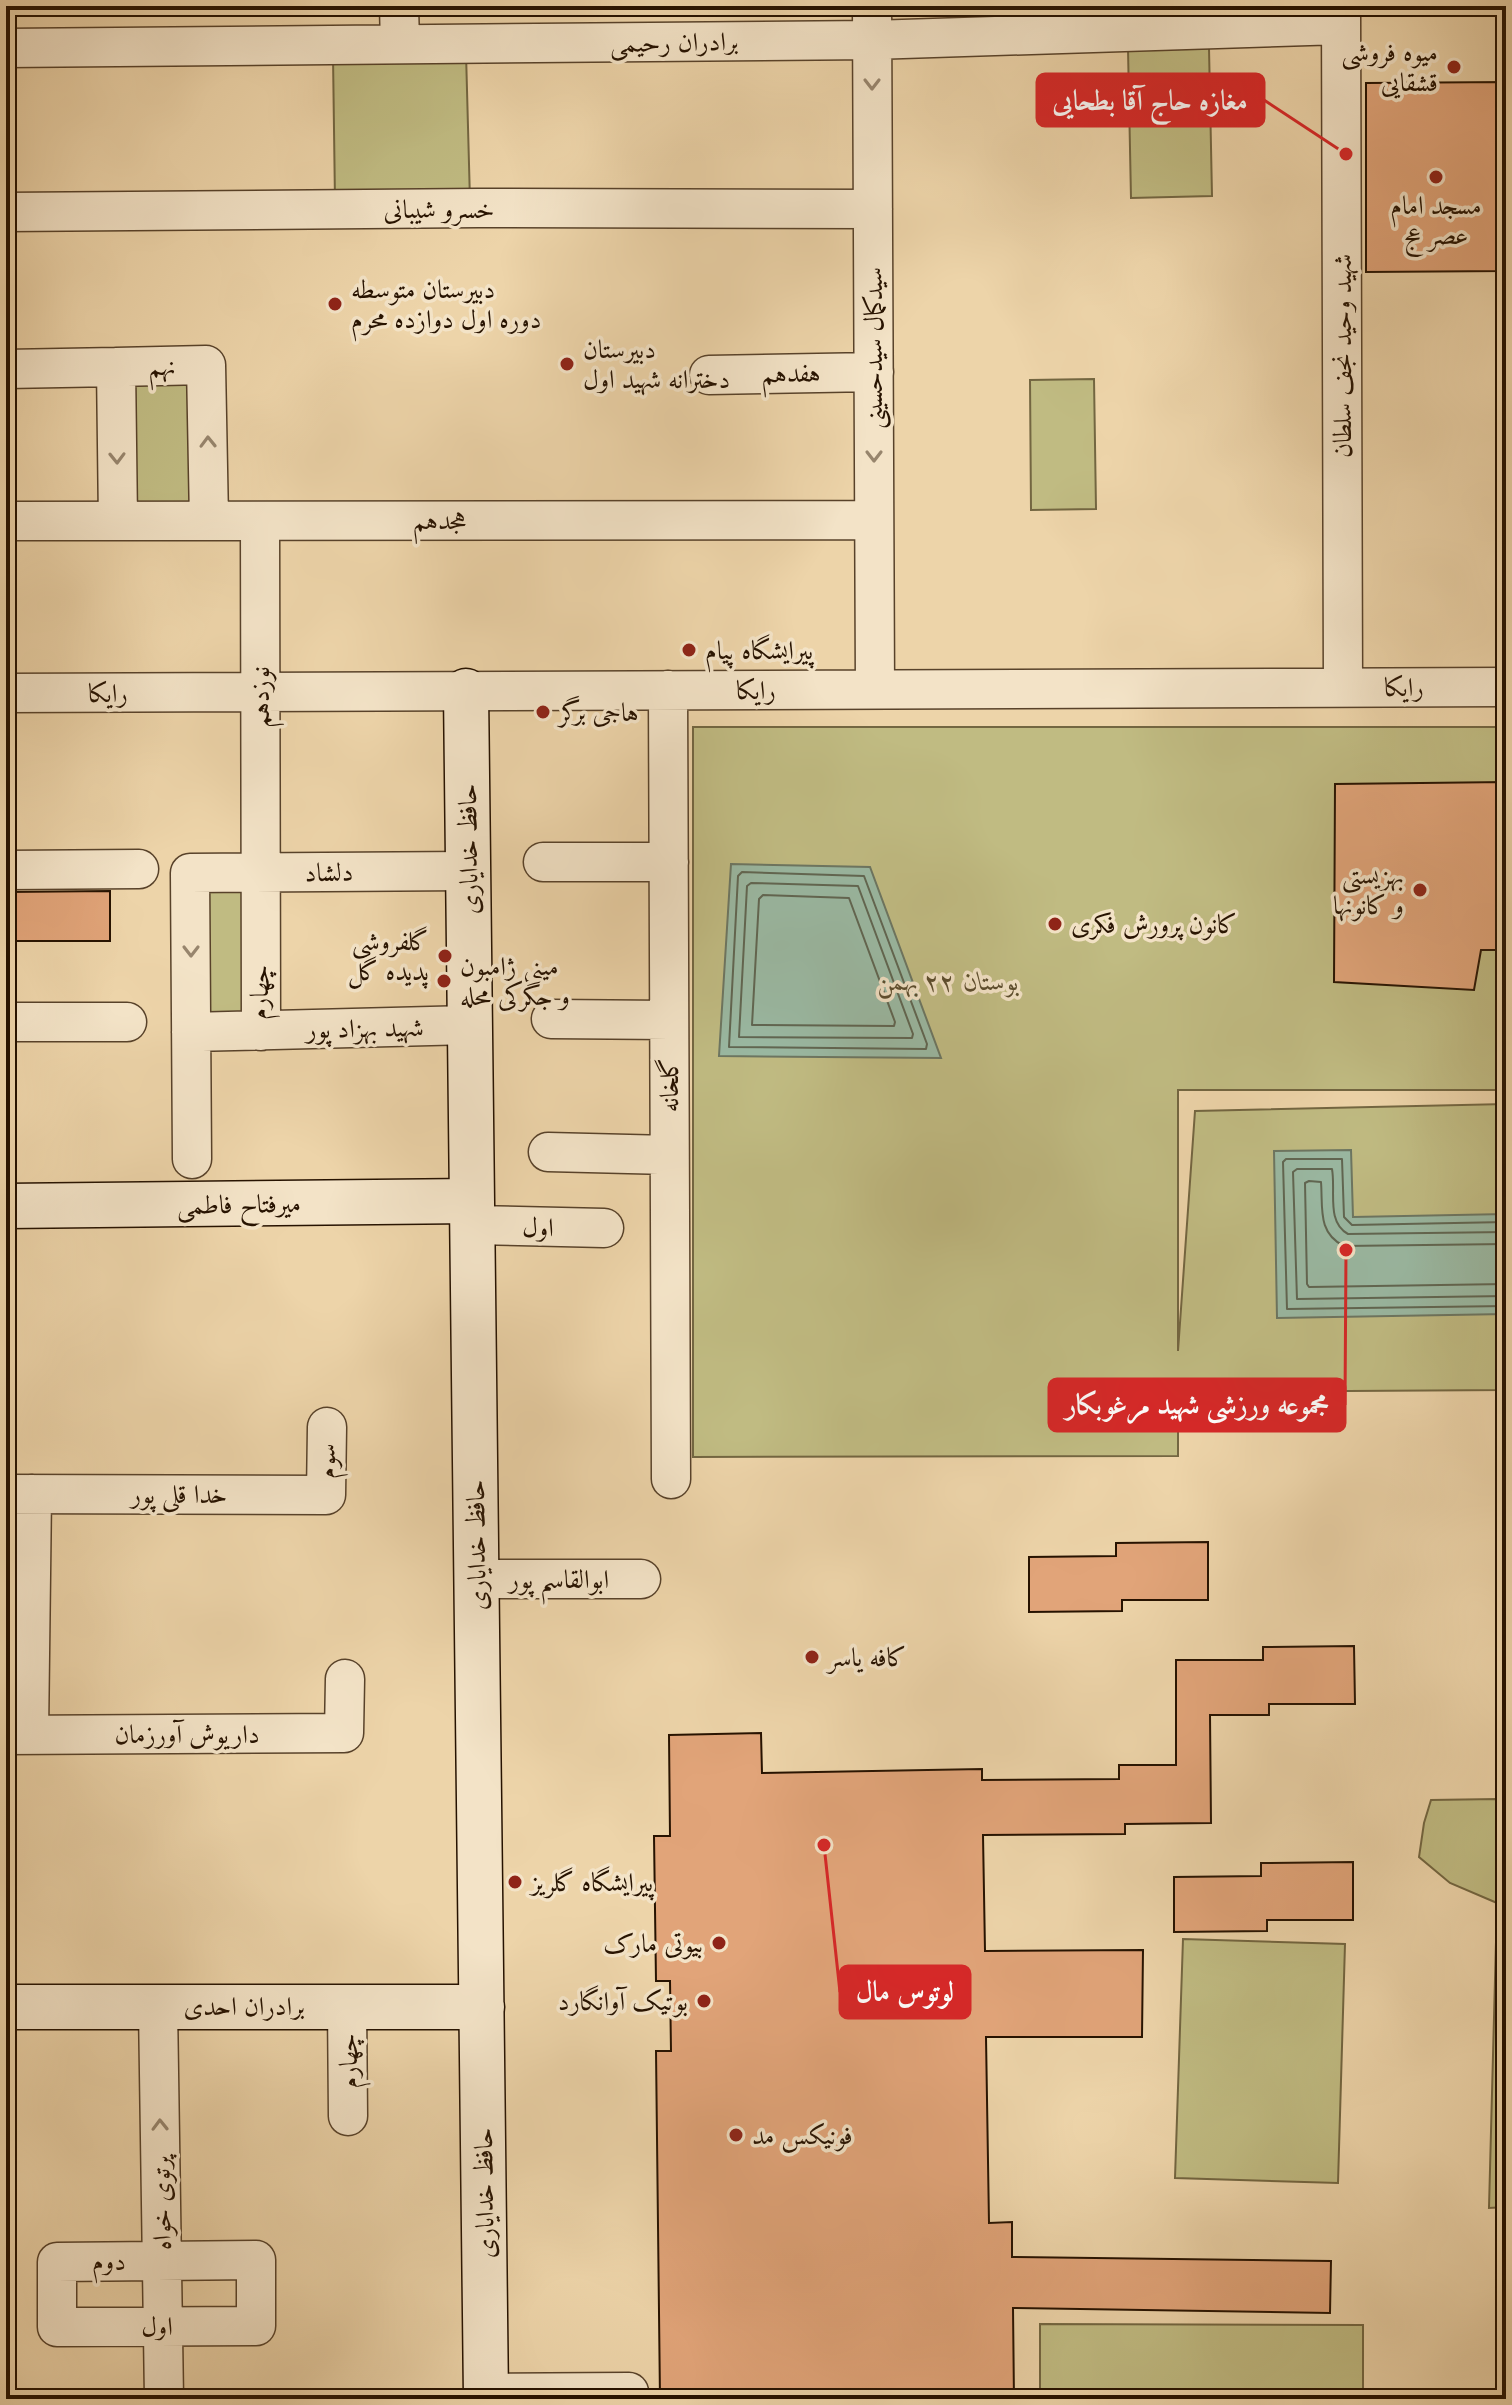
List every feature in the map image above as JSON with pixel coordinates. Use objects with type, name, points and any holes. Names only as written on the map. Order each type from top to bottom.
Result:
[{"type":"street","points":[[399,6],[400,44]]},
{"type":"street","name":"برادران رحیمی","points":[[6,48],[400,44],[872,23],[1341,16]]},
{"type":"street","name":"شهید وحید نجف سلطان","points":[[1341,16],[1343,687]]},
{"type":"street","name":"سیدکمال سیدحسینی","points":[[872,23],[875,689]]},
{"type":"street","name":"خسرو شیبانی","points":[[6,212],[873,209]]},
{"type":"street","name":"نهم","points":[[118,521],[116,367],[206,365],[209,520]]},
{"type":"street","points":[[6,369],[116,367]]},
{"type":"street","name":"هفدهم","points":[[709,375],[874,372]]},
{"type":"street","name":"هجدهم","points":[[6,521],[874,520]]},
{"type":"street","name":"نوزدهم","points":[[260,521],[260,873]]},
{"type":"street","name":"رایکا","points":[[6,693],[1506,687]]},
{"type":"street","name":"گلخانه","points":[[668,690],[671,1479]]},
{"type":"street","name":"حافظ خدایاری","points":[[466,691],[486,2396]]},
{"type":"street","points":[[543,862],[669,862]]},
{"type":"street","points":[[6,870],[139,869]]},
{"type":"street","name":"دلشاد","points":[[191,1032],[190,873],[468,871]]},
{"type":"street","name":"چهارم","points":[[191,1032],[261,1031],[260,873]]},
{"type":"street","points":[[551,1019],[669,1020]]},
{"type":"street","points":[[6,1022],[127,1022]]},
{"type":"street","name":"شهید بهزاد پور","points":[[261,1031],[470,1025]]},
{"type":"street","points":[[191,1032],[192,1159]]},
{"type":"street","points":[[548,1152],[669,1155]]},
{"type":"street","name":"میرفتاح فاطمی","points":[[6,1206],[472,1213]]},
{"type":"street","name":"اول","points":[[472,1213],[604,1228]]},
{"type":"street","name":"سوم","points":[[326,1495],[327,1427]]},
{"type":"street","points":[[18,1735],[19,1494]]},
{"type":"street","name":"خدا قلی پور","points":[[19,1494],[326,1495]]},
{"type":"street","name":"ابوالقاسم پور","points":[[476,1579],[641,1579]]},
{"type":"street","name":"داریوش آورزمان","points":[[18,1735],[344,1733],[345,1679]]},
{"type":"street","name":"چهارم","points":[[347,2006],[348,2116]]},
{"type":"street","name":"برادران احدی","points":[[6,2007],[482,2007]]},
{"type":"street","name":"پرتوی خواه","points":[[158,2007],[164,2399]]},
{"type":"street","name":"اول","points":[[57,2327],[256,2326],[256,2260],[162,2261]]},
{"type":"street","name":"دوم","points":[[57,2327],[57,2262],[162,2261]]},
{"type":"street","points":[[486,2396],[629,2392]]},
{"type":"green space","points":[[1209,48],[1212,196],[1131,198],[1128,49]]},
{"type":"green space","points":[[466,53],[470,201],[335,201],[333,56]]},
{"type":"green space","points":[[203,373],[206,509],[123,511],[121,375]]},
{"type":"green space","points":[[1094,379],[1096,509],[1031,510],[1030,380]]},
{"type":"green space","name":"بوستان ۲۲ بهمن","points":[[693,727],[1506,727],[1506,1090],[1178,1090],[1178,1351],[1195,1111],[1506,1104],[1506,1390],[1178,1392],[1178,1456],[693,1457]]},
{"type":"green space","points":[[196,883],[248,883],[249,1015],[196,1015]]},
{"type":"green space","points":[[6,1525],[16,1525],[15,1715],[6,1715]]},
{"type":"green space","points":[[1497,1799],[1506,1806],[1506,2207],[1489,2208],[1497,1903],[1450,1883],[1419,1857],[1431,1800]]},
{"type":"green space","points":[[1183,1939],[1345,1944],[1338,2183],[1175,2178]]},
{"type":"green space","points":[[1040,2324],[1363,2325],[1363,2399],[1040,2399]]},
{"type":"water","points":[[731,864],[870,867],[941,1058],[719,1056]]},
{"type":"water","points":[[1351,1150],[1353,1217],[1506,1214],[1506,1314],[1277,1318],[1274,1151]]},
{"type":"building","name":"مسجد امام عصر عج","points":[[1506,82],[1506,271],[1366,272],[1366,83]]},
{"type":"building","name":"بهزیستی و کانونها","points":[[1506,782],[1506,950],[1481,950],[1474,990],[1334,982],[1335,784]]},
{"type":"building","points":[[110,891],[110,941],[6,941],[6,892]]},
{"type":"building","points":[[1208,1542],[1208,1600],[1122,1600],[1122,1611],[1029,1612],[1029,1557],[1116,1556],[1116,1543]]},
{"type":"building","points":[[1354,1646],[1355,1704],[1269,1704],[1269,1715],[1210,1715],[1211,1823],[1125,1824],[1125,1834],[983,1835],[985,1951],[1143,1950],[1142,2037],[986,2037],[989,2223],[1012,2222],[1012,2257],[1331,2261],[1330,2313],[1013,2308],[1014,2399],[660,2399],[656,2051],[671,2051],[670,1981],[656,1981],[654,1836],[670,1836],[669,1735],[761,1733],[762,1773],[982,1769],[982,1780],[1119,1779],[1119,1765],[1176,1765],[1176,1660],[1263,1660],[1263,1647]]},
{"type":"building","points":[[1353,1862],[1353,1920],[1267,1920],[1267,1931],[1174,1932],[1174,1877],[1261,1876],[1261,1863]]},
{"type":"place","name":"میوه فروشی قشقایی","points":[[1454,67]]},
{"type":"place","name":"مغازه حاج آقا بطحایی","points":[[1346,154]]},
{"type":"place","name":"مسجد امام عصر عج","points":[[1436,177]]},
{"type":"place","name":"دبیرستان متوسطه دوره اول دوازده محرم","points":[[335,304]]},
{"type":"place","name":"دبيرستان دخترانه شهید اول","points":[[567,364]]},
{"type":"place","name":"پیرایشگاه پیام","points":[[689,650]]},
{"type":"place","name":"هاجی برگر","points":[[543,712]]},
{"type":"place","name":"بهزیستی و کانونها","points":[[1420,890]]},
{"type":"place","name":"کانون پرورش فکری","points":[[1055,924]]},
{"type":"place","name":"گلفروشی پدیده گل","points":[[445,956]]},
{"type":"place","name":"مینی ژامبون و جگرکی محله","points":[[444,981]]},
{"type":"place","name":"مجموعه ورزشی شهید مرغوبکار","points":[[1346,1250]]},
{"type":"place","name":"کافه یاسر","points":[[812,1657]]},
{"type":"place","name":"لوتوس مال","points":[[824,1845]]},
{"type":"place","name":"پیرایشگاه گلریز","points":[[515,1882]]},
{"type":"place","name":"بیوتی مارک","points":[[719,1943]]},
{"type":"place","name":"بوتیک آوانگارد","points":[[704,2001]]},
{"type":"place","name":"فونیکس مد","points":[[736,2135]]}]
